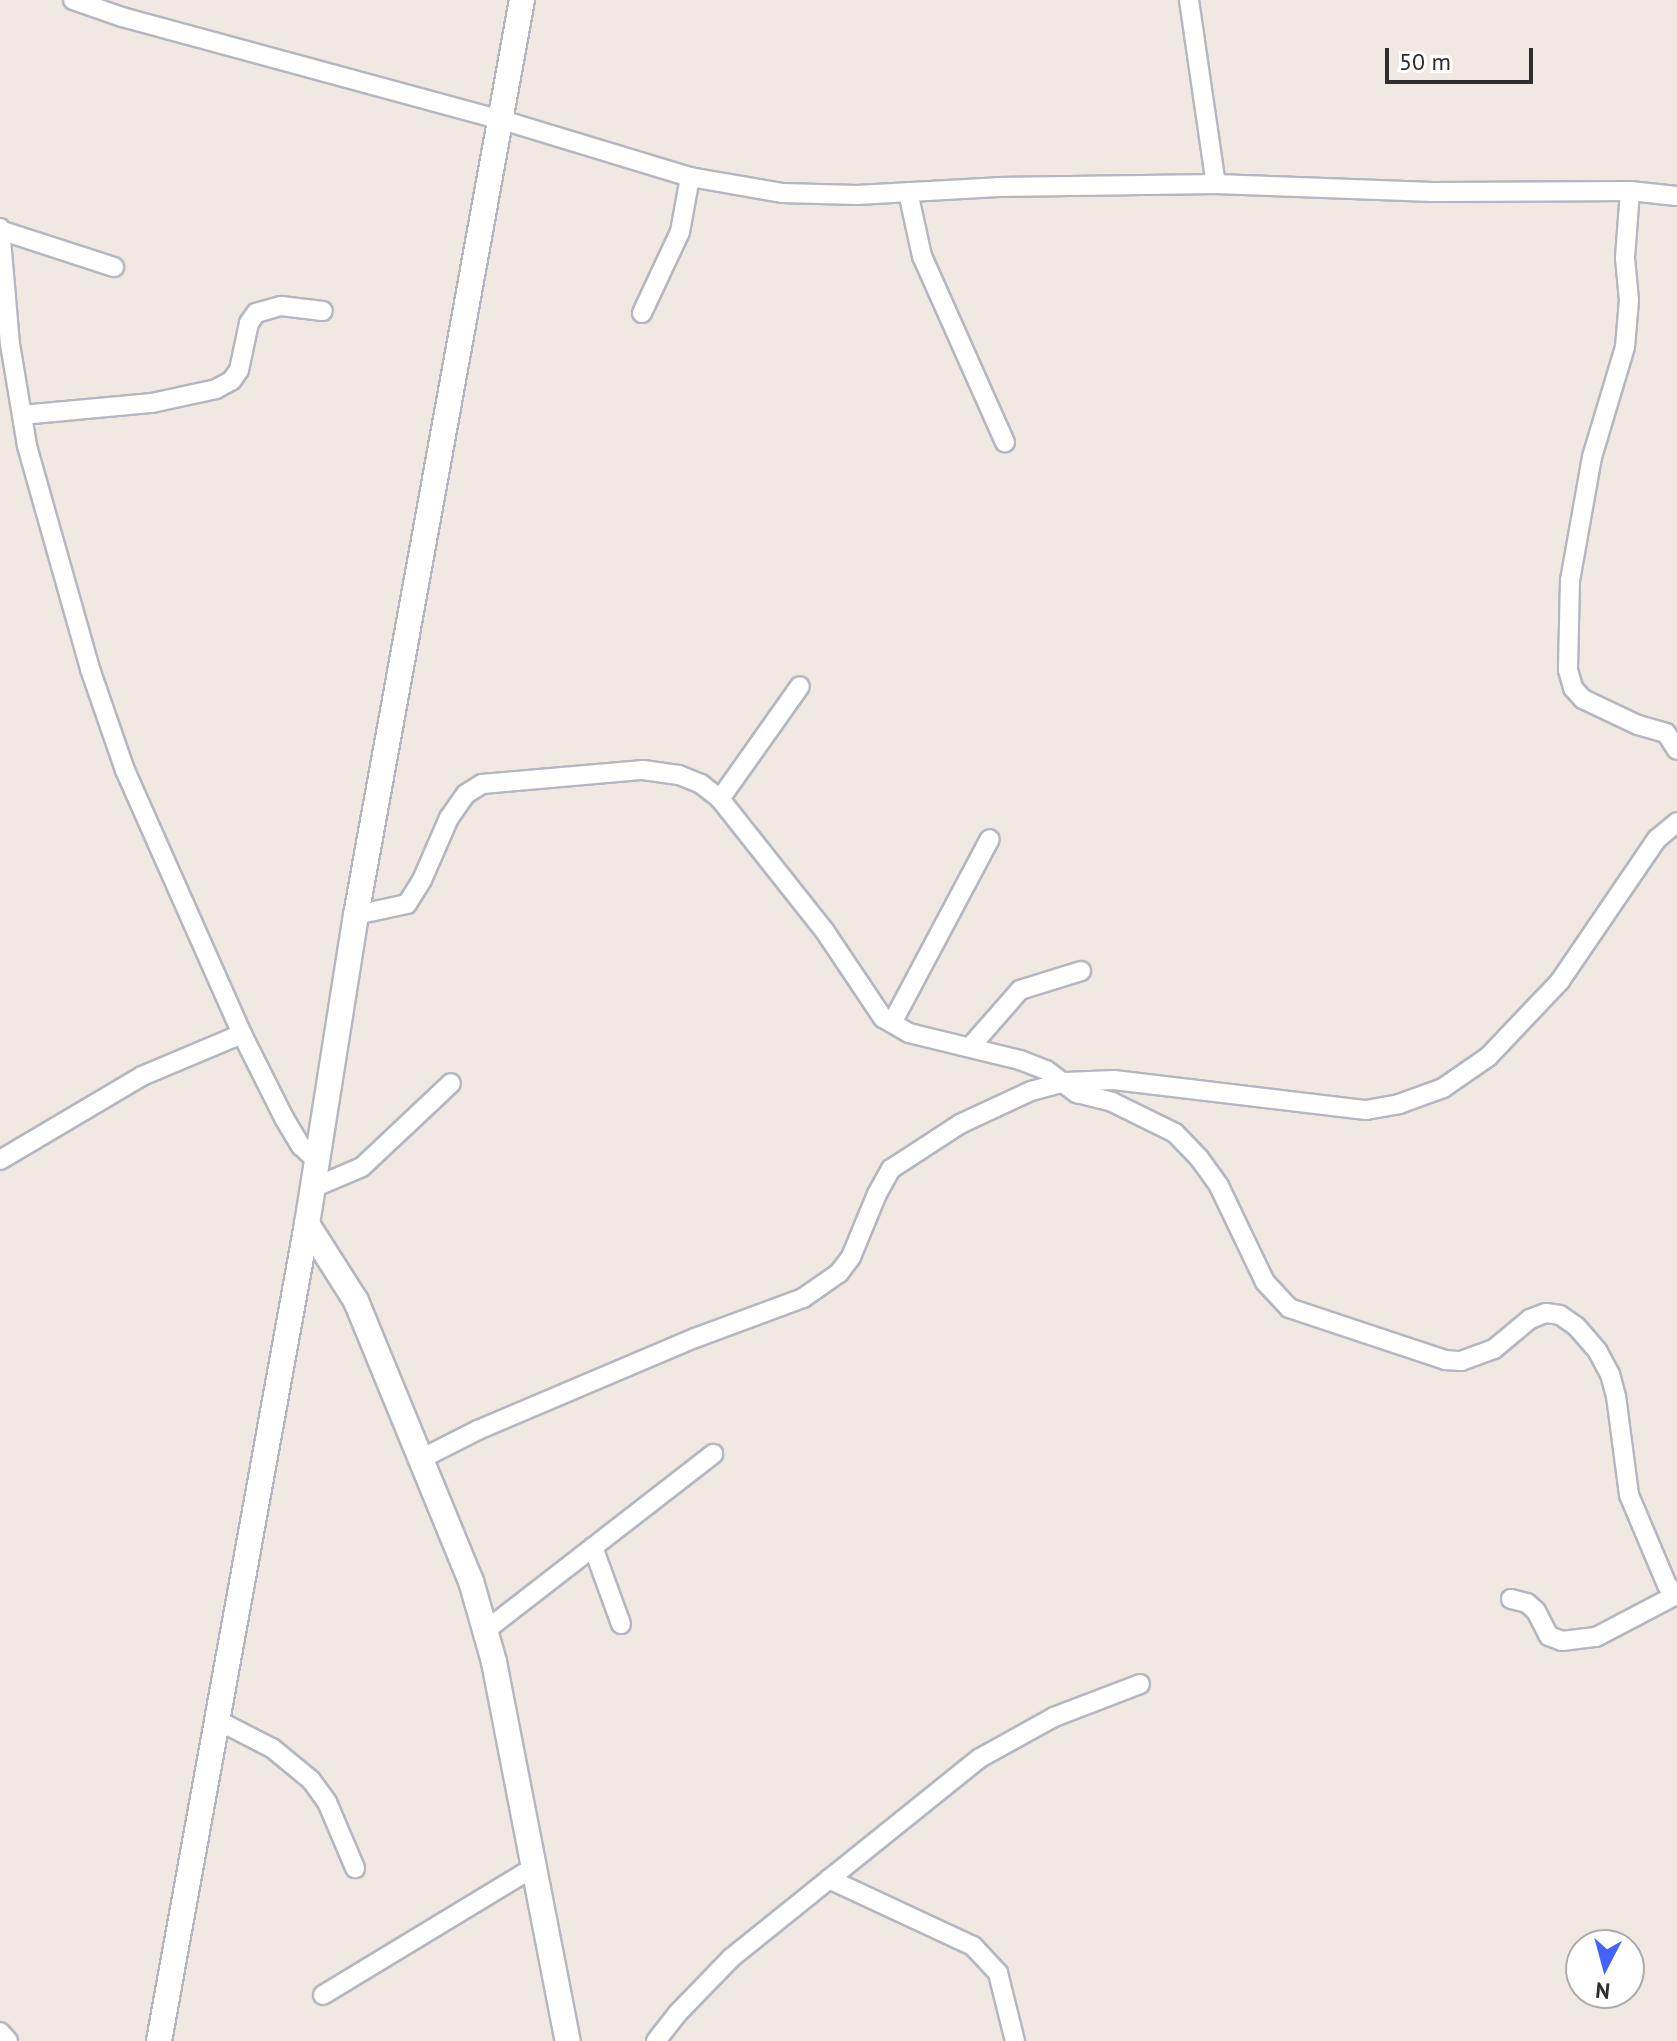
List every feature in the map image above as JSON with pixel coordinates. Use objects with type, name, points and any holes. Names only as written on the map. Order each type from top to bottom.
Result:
[{"type":"main road","points":[[159,2041],[318,1162],[356,915],[522,0]]},
{"type":"main road","points":[[307,1224],[356,1301],[471,1581],[485,1631],[568,2041]]},
{"type":"street","points":[[73,0],[122,17],[502,120],[690,177],[782,193],[1216,184],[1433,192],[1630,191],[1677,196]]},
{"type":"street","points":[[1189,0],[1216,184]]},
{"type":"street","points":[[642,313],[680,232],[690,177]]},
{"type":"street","points":[[1630,191],[1625,258],[1629,300],[1625,347],[1592,457],[1570,580],[1568,670],[1573,688],[1583,699],[1638,725],[1666,733],[1677,750]]},
{"type":"street","points":[[908,192],[922,256],[1005,442]]},
{"type":"street","points":[[114,267],[0,238],[10,344],[22,415],[56,559],[125,770],[242,1034],[284,1118],[301,1146],[318,1162]]},
{"type":"street","points":[[22,415],[152,403],[216,389],[232,380],[239,370],[249,323],[256,313],[281,306],[323,311]]},
{"type":"street","points":[[720,799],[800,686]]},
{"type":"street","points":[[356,915],[407,904],[428,868],[449,818],[466,794],[482,784],[643,770],[679,775],[701,784],[720,799],[824,930],[883,1018],[909,1033],[1020,1060],[1065,1082],[1077,1093],[1141,1114],[1175,1133],[1219,1186],[1265,1282],[1289,1308],[1445,1360],[1461,1361],[1494,1349],[1530,1319],[1546,1313],[1560,1315],[1576,1326],[1597,1350],[1610,1374],[1629,1495],[1667,1585],[1677,1595],[1596,1637],[1562,1641],[1549,1636],[1536,1611],[1527,1603],[1511,1599]]},
{"type":"street","points":[[421,1459],[478,1430],[695,1338],[803,1298],[839,1273],[851,1257],[877,1194],[891,1169],[960,1124],[1031,1091],[1065,1082],[1114,1080],[1366,1110],[1399,1104],[1443,1088],[1488,1057],[1560,981],[1657,839],[1677,822]]},
{"type":"street","points":[[892,1023],[990,839]]},
{"type":"street","points":[[971,1046],[1020,990],[1081,971]]},
{"type":"street","points":[[0,1160],[142,1076],[242,1034]]},
{"type":"street","points":[[313,1188],[362,1167],[451,1083]]},
{"type":"street","points":[[485,1631],[713,1454]]},
{"type":"street","points":[[593,1547],[621,1624]]},
{"type":"street","points":[[656,2041],[677,2014],[731,1958],[980,1758],[1054,1717],[1140,1684]]},
{"type":"street","points":[[217,1720],[272,1748],[311,1780],[327,1802],[355,1868]]},
{"type":"street","points":[[323,1995],[534,1867]]},
{"type":"street","points":[[829,1879],[973,1946],[998,1973],[1015,2041]]},
{"type":"street","points":[[0,2032],[8,2041]]}]
